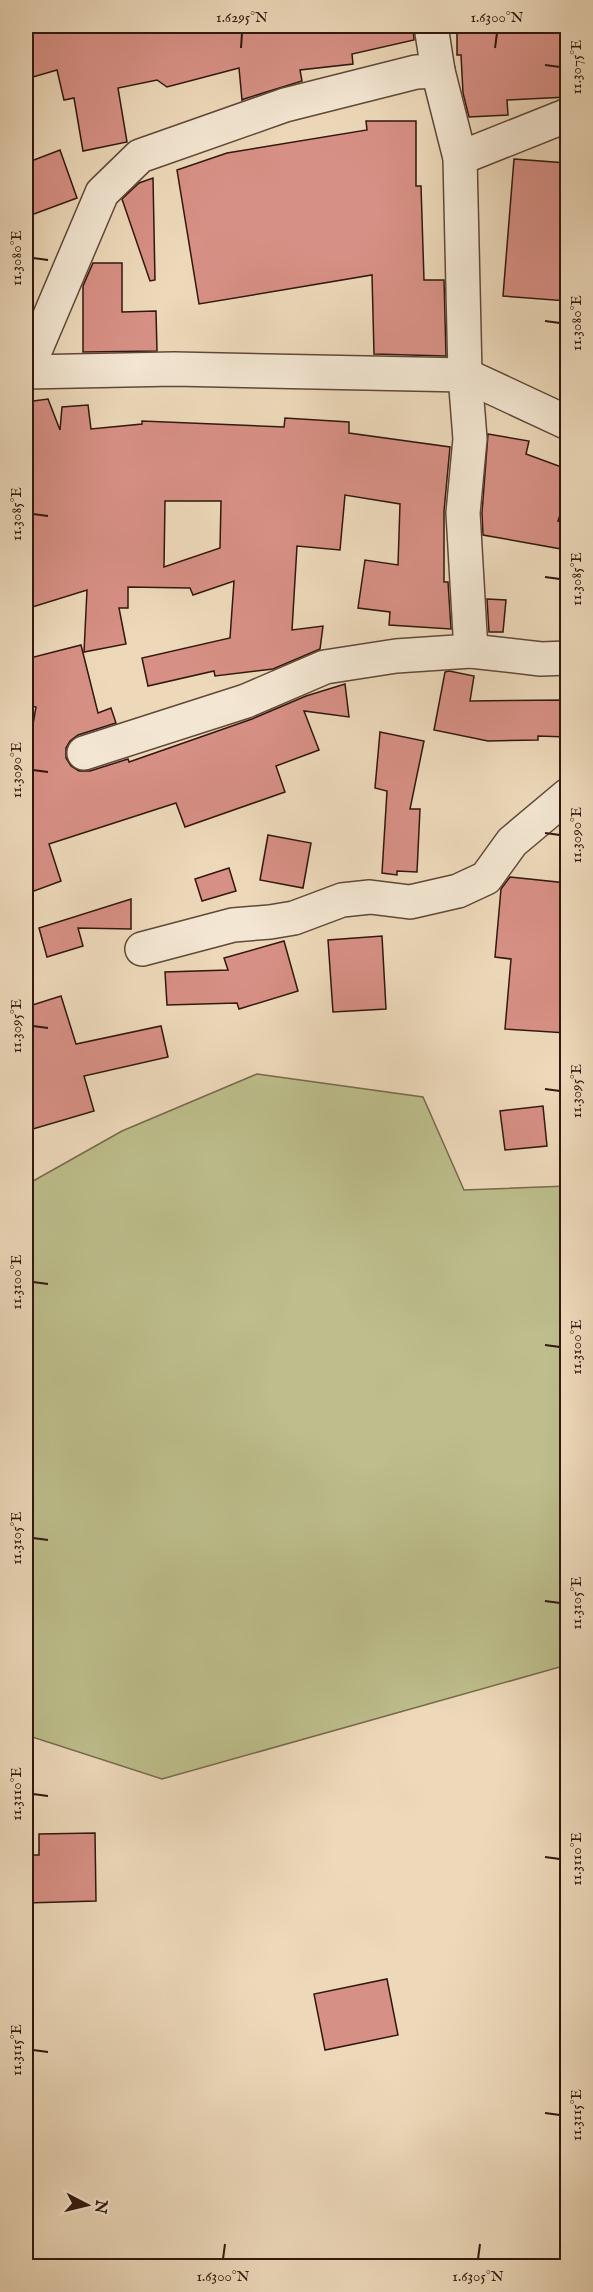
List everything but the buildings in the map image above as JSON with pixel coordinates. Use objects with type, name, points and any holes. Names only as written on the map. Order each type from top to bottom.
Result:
[{"type":"street","points":[[431,26],[438,72],[460,158],[465,375],[470,438],[463,513],[471,651]]},
{"type":"street","points":[[438,72],[416,72],[285,105],[140,156],[102,193],[26,372],[174,369],[465,375],[567,423]]},
{"type":"street","points":[[460,158],[567,115]]},
{"type":"street","points":[[84,753],[246,701],[325,668],[396,656],[471,651],[541,659],[567,658]]},
{"type":"street","points":[[142,949],[233,925],[294,918],[342,900],[370,897],[410,902],[458,891],[486,878],[512,842],[567,795]]},
{"type":"green space","points":[[257,1074],[423,1097],[464,1190],[567,1186],[567,1665],[162,1779],[26,1735],[26,1185],[122,1131]]}]
